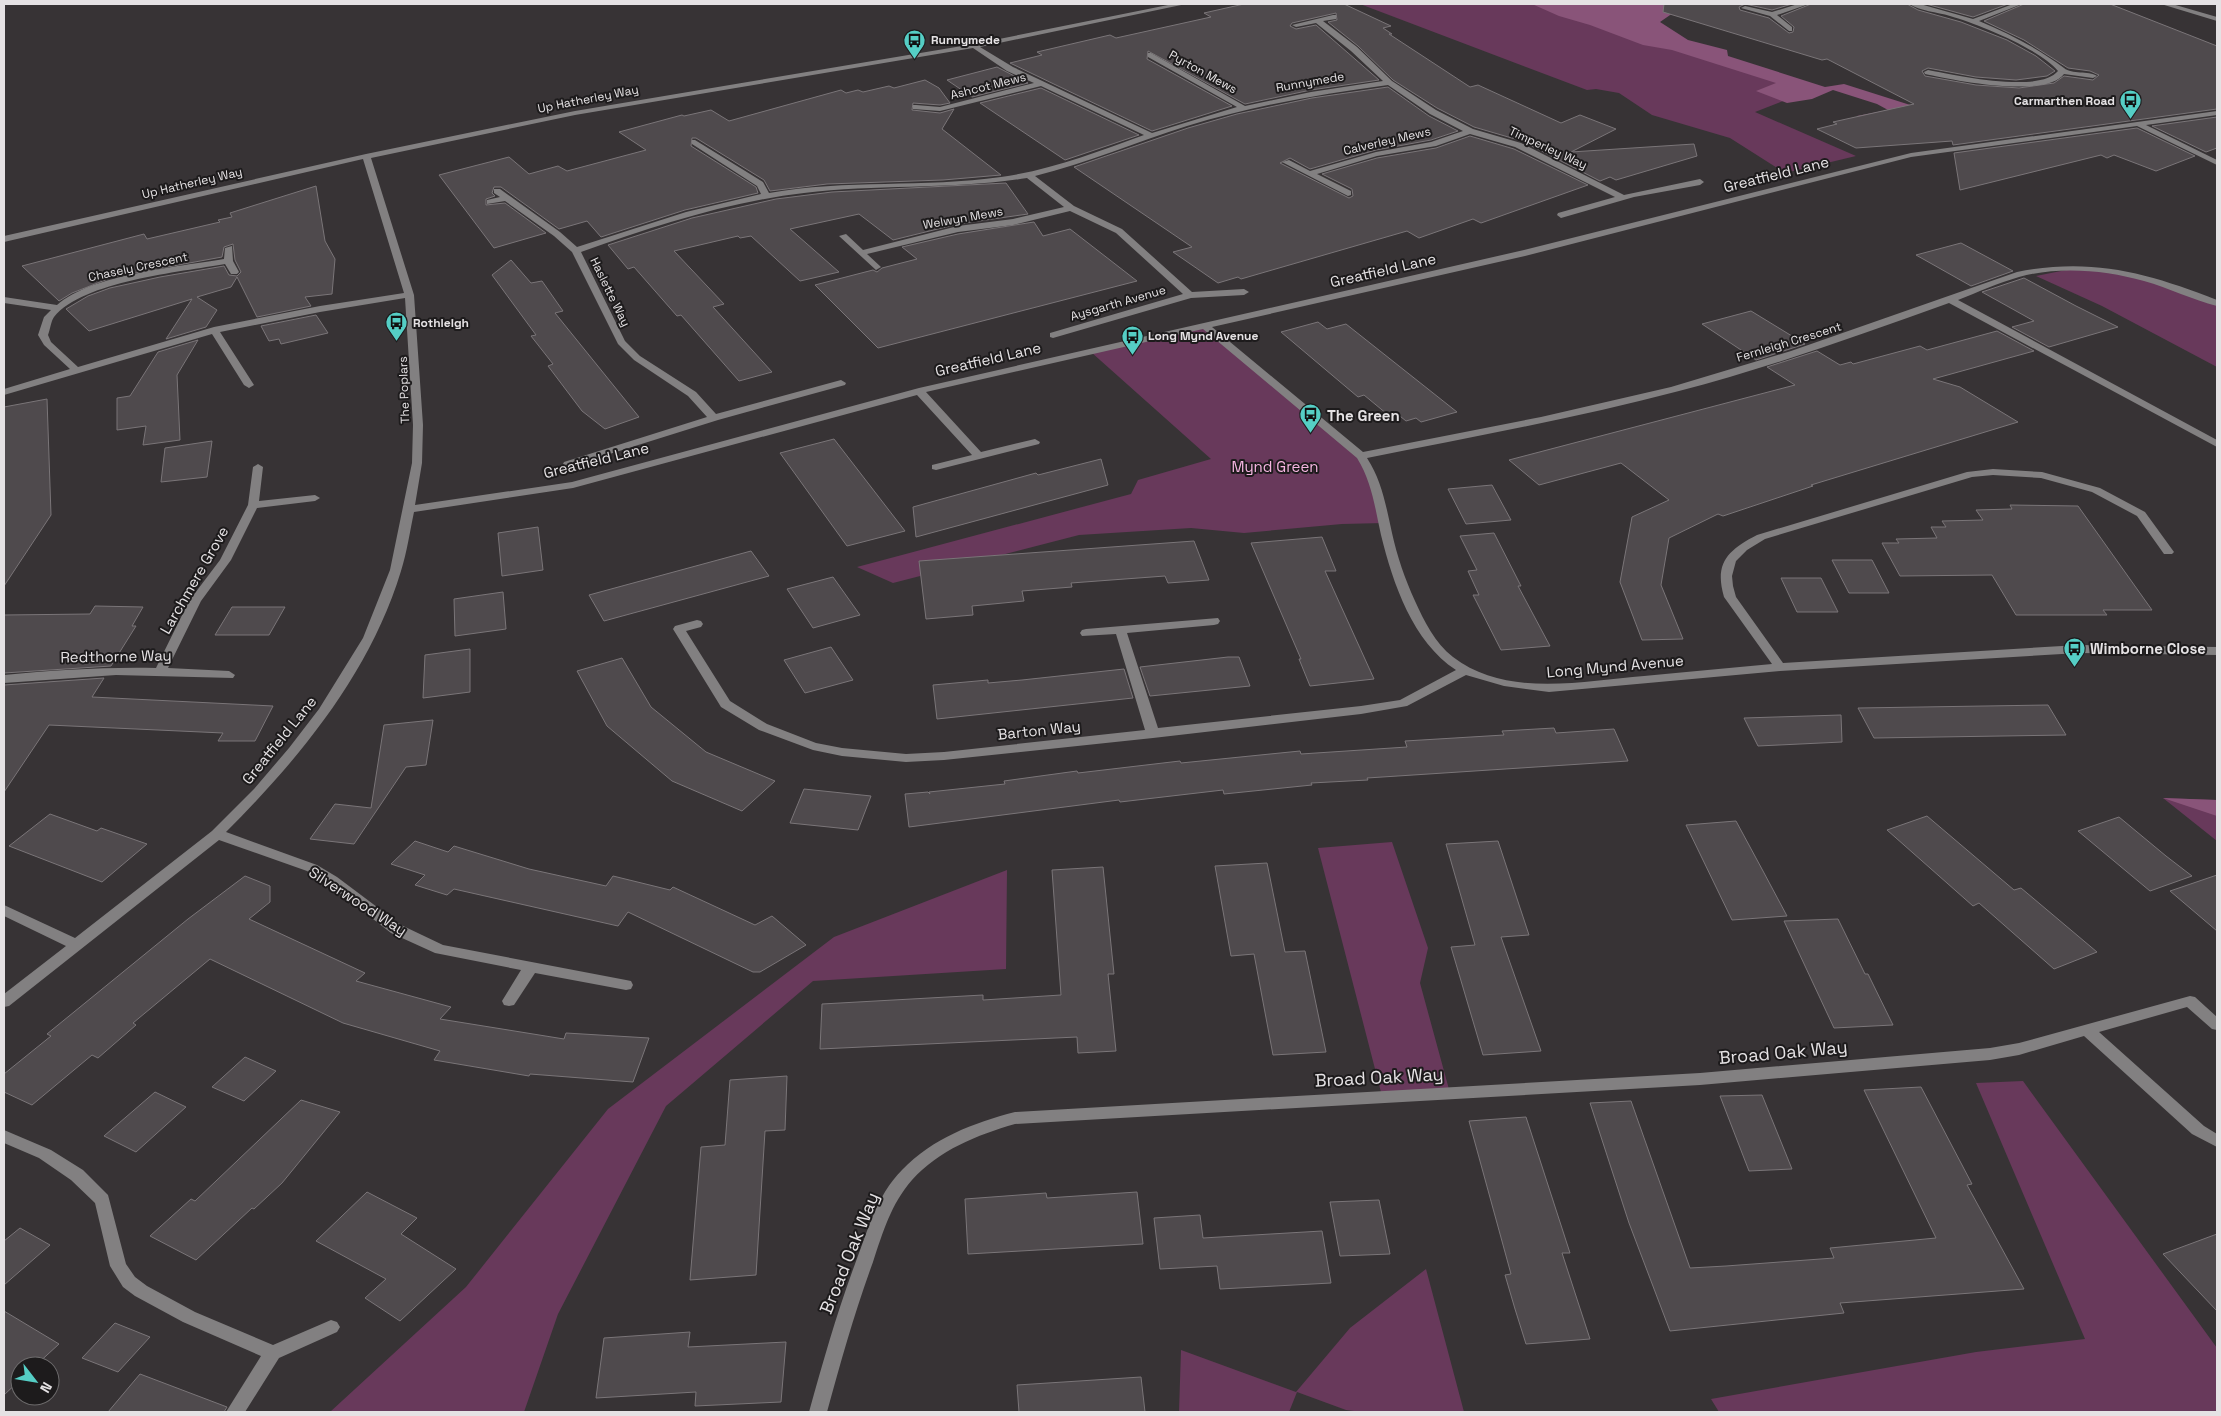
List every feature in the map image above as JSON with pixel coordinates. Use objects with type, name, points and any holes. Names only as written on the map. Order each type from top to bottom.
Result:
[{"type":"street","name":"Up Hatherley Way","points":[[4,239],[366,156],[584,112],[974,46],[1182,4]]},
{"type":"street","points":[[1772,14],[1805,4]]},
{"type":"street","points":[[1913,4],[1972,21],[2030,48],[2058,65],[2062,71],[2093,76]]},
{"type":"street","points":[[1972,21],[2019,4]]},
{"type":"street","points":[[2166,4],[2217,19]]},
{"type":"street","points":[[1745,8],[1772,14],[1789,29]]},
{"type":"street","points":[[1296,25],[1332,17]]},
{"type":"street","name":"Timperley Way","points":[[1317,20],[1354,50],[1389,83],[1433,112],[1470,131],[1518,145],[1622,198]]},
{"type":"street","points":[[974,46],[1010,69],[1150,135]]},
{"type":"street","name":"Pyrton Mews","points":[[1151,55],[1244,108]]},
{"type":"street","points":[[1928,72],[1970,81],[2024,83],[2056,77],[2062,71]]},
{"type":"street","points":[[1970,81],[1972,92]]},
{"type":"street","name":"Runnymede","points":[[576,251],[664,222],[766,195],[851,186],[958,184],[1029,174],[1100,155],[1150,135],[1244,108],[1315,93],[1389,83]]},
{"type":"street","name":"Ashcot Mews","points":[[916,107],[940,109],[1041,84]]},
{"type":"street","name":"Ashcot Mews","points":[[940,109],[948,116]]},
{"type":"street","name":"Greatfield Lane","points":[[4,1002],[217,834],[294,751],[349,674],[369,638],[396,570],[409,509],[573,485],[919,391],[1525,254],[1911,155],[2217,113]]},
{"type":"street","points":[[2138,124],[2217,163]]},
{"type":"street","name":"Calverley Mews","points":[[1309,174],[1376,154],[1433,144],[1470,131]]},
{"type":"street","points":[[695,142],[760,184],[766,195]]},
{"type":"street","name":"The Poplars","points":[[366,156],[409,295],[418,425],[417,463],[409,509]]},
{"type":"street","points":[[1286,162],[1348,193]]},
{"type":"street","name":"Aysgarth Avenue","points":[[1029,174],[1071,208],[1119,231],[1190,295]]},
{"type":"street","points":[[1561,215],[1622,198],[1700,182]]},
{"type":"street","name":"Haslette Way","points":[[498,191],[557,234],[576,251],[621,342],[637,358],[692,394],[714,418]]},
{"type":"street","points":[[490,202],[506,198]]},
{"type":"street","name":"Welwyn Mews","points":[[860,252],[958,229],[1013,222],[1071,208]]},
{"type":"street","points":[[843,236],[876,267]]},
{"type":"street","points":[[229,248],[228,261],[234,272]]},
{"type":"street","name":"Chasely Crescent","points":[[76,370],[47,343],[43,335],[46,319],[57,308],[74,296],[101,286],[228,261]]},
{"type":"street","name":"Fernleigh Crescent","points":[[1361,456],[1532,423],[1660,392],[1840,340],[2025,273],[2041,269],[2081,268],[2114,270],[2148,278],[2217,303]]},
{"type":"street","name":"Aysgarth Avenue","points":[[1053,335],[1190,295],[1244,292]]},
{"type":"street","points":[[4,392],[214,330],[320,309],[409,295]]},
{"type":"street","points":[[4,300],[57,308]]},
{"type":"street","points":[[1951,300],[2217,444]]},
{"type":"street","name":"Long Mynd Avenue","points":[[1205,326],[1361,456],[1372,471],[1378,488],[1394,563],[1407,600],[1438,650],[1466,670],[1505,683],[1549,688],[1780,667],[2078,649],[2217,651]]},
{"type":"street","points":[[214,330],[248,385]]},
{"type":"street","points":[[568,464],[714,418],[841,383]]},
{"type":"street","points":[[919,391],[978,456]]},
{"type":"street","points":[[936,466],[1035,442]]},
{"type":"street","name":"Larchmere Grove","points":[[161,670],[195,601],[225,560],[253,505],[258,467]]},
{"type":"street","points":[[1780,667],[1730,597],[1725,573],[1728,562],[1736,552],[1761,537],[1971,474],[1993,472],[2042,475],[2096,490],[2141,514],[2168,552]]},
{"type":"street","points":[[253,505],[315,498]]},
{"type":"street","points":[[1086,633],[1121,631],[1214,620]]},
{"type":"street","name":"Barton Way","points":[[697,624],[678,629],[725,704],[763,727],[813,746],[866,755],[906,758],[1153,734],[1403,703],[1466,670]]},
{"type":"street","points":[[1121,631],[1153,734]]},
{"type":"street","name":"Redthorne Way","points":[[4,679],[68,672],[161,670],[228,675]]},
{"type":"street","name":"Silverwood Way","points":[[217,834],[312,868],[332,880],[396,929],[440,949],[530,968],[626,985]]},
{"type":"street","points":[[4,910],[77,945]]},
{"type":"street","points":[[508,1001],[530,968]]},
{"type":"street","name":"Broad Oak Way","points":[[818,1412],[841,1327],[884,1210],[897,1187],[930,1155],[962,1135],[988,1125],[1015,1118],[1700,1079],[1990,1054],[2019,1049],[2190,1001],[2217,1025]]},
{"type":"street","points":[[2088,1030],[2198,1130],[2217,1141]]},
{"type":"street","points":[[4,1136],[45,1154],[77,1175],[102,1200],[118,1266],[129,1282],[141,1292],[189,1317],[273,1353]]},
{"type":"street","points":[[235,1412],[273,1353],[331,1327]]},
{"type":"green space","points":[[1360,4],[1551,4],[1806,92],[1755,112],[1856,156],[1785,173],[1730,138],[1652,115],[1619,93],[1596,89],[1587,90]]},
{"type":"green space","points":[[2081,267],[2133,275],[2217,303],[2217,367],[2102,306],[2036,276]]},
{"type":"green space","name":"Mynd Green","points":[[1205,326],[1361,456],[1384,523],[1342,524],[1244,533],[1191,528],[1079,535],[893,583],[857,567],[1131,494],[1138,480],[1211,459],[1091,352]]},
{"type":"green space","points":[[2163,798],[2217,800],[2217,841]]},
{"type":"green space","points":[[1392,842],[1428,948],[1420,983],[1450,1093],[1382,1096],[1318,848]]},
{"type":"green space","points":[[1007,870],[1006,969],[813,981],[666,1106],[558,1314],[524,1412],[330,1412],[466,1287],[608,1109],[834,937]]},
{"type":"green space","points":[[2023,1081],[2217,1348],[2217,1412],[1719,1412],[1711,1399],[1976,1352],[2085,1339],[1976,1083]]},
{"type":"green space","points":[[1426,1269],[1464,1412],[1362,1412],[1346,1410],[1297,1392],[1289,1412],[1179,1412],[1181,1350],[1296,1392],[1350,1328]]},
{"type":"shaded area","points":[[1532,4],[1673,4],[1673,13],[1660,22],[1688,40],[1727,50],[1728,56],[1825,87],[1844,84],[1926,110],[1872,121],[1857,116],[1888,110],[1877,104],[1833,90],[1812,99],[1787,103],[1756,91],[1776,83],[1672,50],[1643,45],[1590,25],[1559,16]]},
{"type":"shaded area","points":[[2163,798],[2217,800],[2217,816]]},
{"type":"building","points":[[1244,4],[1344,4],[1391,26],[1383,28],[1392,34],[1389,34],[1470,87],[1478,85],[1561,123],[1580,115],[1616,129],[1571,152],[1694,144],[1697,156],[1616,180],[1610,177],[1600,181],[1522,141],[1474,127],[1437,108],[1393,80],[1358,46],[1328,22],[1337,20],[1336,13],[1292,23],[1290,26],[1296,29],[1316,25],[1379,80],[1311,90],[1245,104],[1148,51],[1147,59],[1232,106],[1152,131],[1010,63],[1042,55],[1037,52],[1110,35],[1116,38],[1211,17],[1204,13]]},
{"type":"building","points":[[1664,4],[1745,4],[1739,7],[1740,10],[1769,18],[1789,33],[1793,32],[1794,27],[1781,16],[1811,4],[1907,4],[1918,10],[1961,22],[2007,40],[2036,56],[2055,71],[2047,76],[2016,80],[1976,77],[1928,68],[1922,71],[1925,76],[1976,85],[2019,88],[2054,83],[2064,76],[2093,80],[2099,75],[2090,71],[2068,68],[2024,40],[1984,21],[2024,4],[2110,4],[2217,46],[2217,109],[1953,145],[1952,141],[1856,148],[1817,129],[1837,124],[1833,122],[1914,104],[1827,59],[1822,60],[1663,12]]},
{"type":"building","points":[[1745,4],[1792,4],[1772,10]]},
{"type":"building","points":[[1926,4],[2008,4],[1973,17]]},
{"type":"building","points":[[997,67],[1028,83],[972,97],[947,80]]},
{"type":"building","points":[[925,80],[939,88],[950,103],[940,105],[913,103],[912,110],[940,113],[954,109],[942,129],[1001,175],[943,180],[827,184],[770,191],[764,180],[696,138],[692,138],[691,146],[756,187],[758,193],[685,210],[601,237],[587,221],[559,229],[501,187],[494,187],[492,193],[495,196],[486,199],[486,205],[505,203],[546,233],[494,248],[439,175],[509,157],[529,174],[558,166],[567,171],[646,150],[619,132],[682,115],[711,110],[729,121],[841,90],[846,93],[858,90],[863,92],[889,86],[894,88]]},
{"type":"building","points":[[1388,87],[1429,116],[1458,131],[1431,140],[1376,150],[1310,169],[1290,158],[1280,163],[1349,198],[1353,196],[1352,189],[1322,174],[1377,158],[1436,148],[1470,136],[1514,149],[1588,185],[1481,223],[1473,219],[1419,238],[1407,231],[1241,279],[1238,277],[1218,283],[1173,252],[1192,247],[1074,167],[1188,128],[1237,114],[1312,98]]},
{"type":"building","points":[[1041,88],[1139,135],[1065,160],[980,103]]},
{"type":"building","points":[[2217,117],[2217,148],[2206,152],[2152,126]]},
{"type":"building","points":[[2137,128],[2195,156],[2156,171],[2114,155],[2107,158],[2101,155],[1960,190],[1954,153]]},
{"type":"building","points":[[1006,183],[1028,214],[958,224],[893,240],[859,214],[790,229],[839,272],[800,281],[751,236],[740,238],[738,236],[674,251],[724,304],[713,307],[772,372],[739,381],[681,315],[677,316],[634,267],[628,269],[608,245],[692,218],[776,199],[832,192]]},
{"type":"building","points":[[316,186],[325,241],[335,259],[332,294],[305,297],[311,306],[257,317],[237,277],[231,287],[197,297],[217,310],[206,327],[166,339],[192,299],[89,331],[66,309],[88,296],[110,288],[160,277],[224,266],[229,275],[237,276],[241,272],[235,260],[233,244],[224,247],[222,257],[113,277],[72,293],[59,301],[22,266],[144,234],[147,239],[220,222],[218,220],[232,217],[230,213]]},
{"type":"building","points":[[1034,222],[1043,236],[1070,229],[1137,281],[878,348],[815,285],[873,270],[877,272],[882,268],[917,259],[902,247],[958,234]]},
{"type":"building","points":[[1961,243],[2013,271],[1971,286],[1916,255]]},
{"type":"building","points":[[511,260],[531,283],[542,281],[563,311],[555,313],[639,417],[605,429],[582,411],[548,366],[553,364],[531,336],[536,335],[492,275]]},
{"type":"building","points":[[2024,278],[2118,327],[2049,347],[2012,327],[2034,321],[1982,292]]},
{"type":"building","points":[[1751,311],[1805,344],[1756,360],[1702,324]]},
{"type":"building","points":[[316,315],[328,333],[281,344],[279,339],[269,341],[261,326]]},
{"type":"building","points":[[1318,322],[1327,329],[1346,324],[1457,412],[1421,422],[1416,418],[1406,421],[1395,412],[1387,414],[1364,395],[1358,397],[1281,332]]},
{"type":"building","points":[[1997,331],[2034,351],[1933,379],[1960,387],[2018,422],[1811,485],[1813,486],[1723,516],[1718,514],[1669,538],[1661,585],[1683,639],[1642,640],[1620,582],[1632,517],[1669,500],[1621,463],[1539,485],[1509,460],[1795,385],[1767,367],[1817,351],[1840,365],[1851,362],[1853,364],[1920,346],[1927,350]]},
{"type":"building","points":[[198,340],[177,375],[180,440],[143,445],[146,426],[117,430],[117,398],[130,396],[158,352]]},
{"type":"building","points":[[47,399],[51,515],[4,586],[4,407]]},
{"type":"building","points":[[834,439],[905,531],[847,546],[780,453]]},
{"type":"building","points":[[212,441],[207,477],[161,482],[165,448]]},
{"type":"building","points":[[1101,459],[1108,485],[916,537],[913,507],[1036,473],[1038,475]]},
{"type":"building","points":[[1492,485],[1511,520],[1466,524],[1448,489]]},
{"type":"building","points":[[2010,505],[2078,506],[2152,610],[2103,610],[2107,615],[2016,615],[1992,575],[1900,576],[1882,543],[1899,543],[1896,539],[1937,538],[1931,527],[1946,527],[1942,521],[1983,520],[1976,510],[2012,509]]},
{"type":"building","points":[[538,527],[543,570],[502,576],[498,533]]},
{"type":"building","points":[[1494,533],[1521,586],[1518,586],[1550,646],[1501,650],[1473,595],[1479,595],[1468,571],[1477,570],[1460,536]]},
{"type":"building","points":[[1322,537],[1336,571],[1325,571],[1374,679],[1310,686],[1299,659],[1301,659],[1251,543]]},
{"type":"building","points":[[1194,541],[1209,580],[1168,583],[1165,576],[1071,583],[1072,587],[1022,591],[1024,601],[972,606],[973,615],[926,619],[919,561]]},
{"type":"building","points":[[751,551],[769,576],[604,621],[589,595]]},
{"type":"building","points":[[1832,560],[1872,560],[1889,593],[1849,593]]},
{"type":"building","points":[[833,577],[860,615],[813,628],[787,589]]},
{"type":"building","points":[[1781,578],[1821,578],[1838,612],[1797,612]]},
{"type":"building","points":[[503,592],[506,629],[455,636],[454,599]]},
{"type":"building","points":[[95,606],[143,607],[132,626],[136,626],[111,666],[4,673],[4,615],[90,614]]},
{"type":"building","points":[[232,607],[285,607],[269,635],[215,635]]},
{"type":"building","points":[[831,647],[853,680],[805,693],[784,660]]},
{"type":"building","points":[[470,649],[470,692],[423,698],[425,655]]},
{"type":"building","points":[[1239,657],[1250,686],[1150,696],[1140,667]]},
{"type":"building","points":[[622,658],[651,707],[706,752],[775,781],[742,811],[672,781],[607,726],[577,671]]},
{"type":"building","points":[[1124,669],[1133,698],[937,719],[933,685],[988,680],[988,683]]},
{"type":"building","points":[[104,678],[92,697],[273,706],[255,741],[218,741],[223,733],[49,725],[4,792],[4,685]]},
{"type":"building","points":[[2048,705],[2066,735],[1874,738],[1858,708]]},
{"type":"building","points":[[1841,715],[1842,742],[1758,746],[1744,718]]},
{"type":"building","points":[[433,720],[426,765],[406,767],[354,844],[310,839],[335,804],[371,808],[384,725]]},
{"type":"building","points":[[1554,728],[1556,733],[1614,729],[1628,761],[1367,778],[1368,780],[1311,783],[1312,785],[1224,794],[1223,790],[1120,802],[1119,800],[909,827],[905,794],[928,792],[930,794],[929,792],[1005,784],[1004,781],[1077,771],[1078,773],[1180,761],[1181,763],[1300,751],[1301,754],[1407,747],[1405,741],[1504,735],[1502,731]]},
{"type":"building","points":[[804,789],[871,796],[858,830],[790,823]]},
{"type":"building","points":[[50,814],[97,831],[101,828],[147,844],[102,882],[9,846]]},
{"type":"building","points":[[1927,816],[2014,890],[2021,888],[2097,952],[2054,969],[1979,903],[1973,906],[1887,830]]},
{"type":"building","points":[[2119,817],[2192,876],[2150,891],[2078,831]]},
{"type":"building","points":[[1736,821],[1787,916],[1732,920],[1686,825]]},
{"type":"building","points":[[415,841],[448,852],[454,846],[529,869],[606,886],[613,876],[670,890],[673,887],[755,925],[772,916],[806,945],[760,972],[753,972],[628,912],[618,926],[454,889],[447,895],[415,885],[425,875],[391,864]]},
{"type":"building","points":[[1498,841],[1529,935],[1501,937],[1541,1051],[1483,1055],[1451,947],[1475,945],[1446,844]]},
{"type":"building","points":[[1267,863],[1285,952],[1305,951],[1326,1052],[1273,1055],[1254,954],[1231,956],[1215,866]]},
{"type":"building","points":[[1103,867],[1114,974],[1108,974],[1116,1051],[1078,1053],[1077,1037],[820,1049],[822,1004],[983,995],[983,1000],[1061,995],[1052,870]]},
{"type":"building","points":[[2217,875],[2217,931],[2170,891]]},
{"type":"building","points":[[245,876],[270,886],[270,902],[249,919],[365,973],[356,981],[451,1007],[440,1019],[564,1039],[566,1033],[649,1038],[633,1082],[530,1074],[529,1076],[434,1060],[440,1051],[343,1023],[210,959],[133,1023],[136,1025],[98,1058],[92,1055],[32,1105],[4,1092],[4,1074],[51,1036],[47,1034],[188,919]]},
{"type":"building","points":[[1838,919],[1893,1025],[1834,1028],[1784,921]]},
{"type":"building","points":[[245,1057],[276,1071],[244,1101],[212,1087]]},
{"type":"building","points":[[787,1076],[785,1130],[765,1131],[756,1275],[690,1280],[701,1147],[725,1145],[730,1080]]},
{"type":"building","points":[[1921,1087],[1972,1184],[1967,1185],[2024,1289],[1840,1303],[1844,1313],[1670,1331],[1629,1223],[1590,1103],[1631,1101],[1690,1268],[1834,1258],[1830,1248],[1936,1238],[1864,1090]]},
{"type":"building","points":[[155,1092],[186,1107],[136,1152],[104,1136]]},
{"type":"building","points":[[1762,1095],[1792,1169],[1749,1171],[1720,1096]]},
{"type":"building","points":[[301,1100],[340,1112],[282,1183],[254,1209],[252,1208],[196,1260],[150,1236],[191,1199],[195,1201]]},
{"type":"building","points":[[1526,1117],[1570,1253],[1562,1253],[1590,1339],[1526,1344],[1505,1275],[1511,1274],[1469,1121]]},
{"type":"building","points":[[367,1192],[417,1218],[401,1234],[456,1269],[400,1321],[365,1298],[386,1279],[316,1241]]},
{"type":"building","points":[[1137,1192],[1143,1244],[968,1254],[965,1199],[1046,1193],[1047,1198]]},
{"type":"building","points":[[1379,1200],[1390,1254],[1340,1256],[1330,1202]]},
{"type":"building","points":[[1200,1215],[1203,1238],[1322,1231],[1331,1283],[1220,1289],[1217,1266],[1160,1269],[1154,1218]]},
{"type":"building","points":[[20,1228],[50,1245],[4,1285],[4,1241]]},
{"type":"building","points":[[2217,1234],[2217,1311],[2163,1254]]},
{"type":"building","points":[[4,1311],[59,1344],[46,1356],[10,1356],[10,1389],[4,1395]]},
{"type":"building","points":[[115,1323],[150,1337],[118,1372],[82,1358]]},
{"type":"building","points":[[690,1332],[688,1347],[786,1342],[781,1402],[695,1406],[696,1392],[596,1398],[604,1338]]},
{"type":"building","points":[[140,1374],[227,1407],[224,1412],[108,1412]]},
{"type":"building","points":[[1141,1377],[1145,1412],[1019,1412],[1017,1385]]},
{"type":"place","name":"Runnymede","points":[[915,59]]},
{"type":"place","name":"Carmarthen Road","points":[[2131,120]]},
{"type":"place","name":"Rothleigh","points":[[397,342]]},
{"type":"place","name":"Long Mynd Avenue","points":[[1132,355]]},
{"type":"place","name":"The Green","points":[[1311,434]]},
{"type":"place","name":"Wimborne Close","points":[[2074,667]]}]
